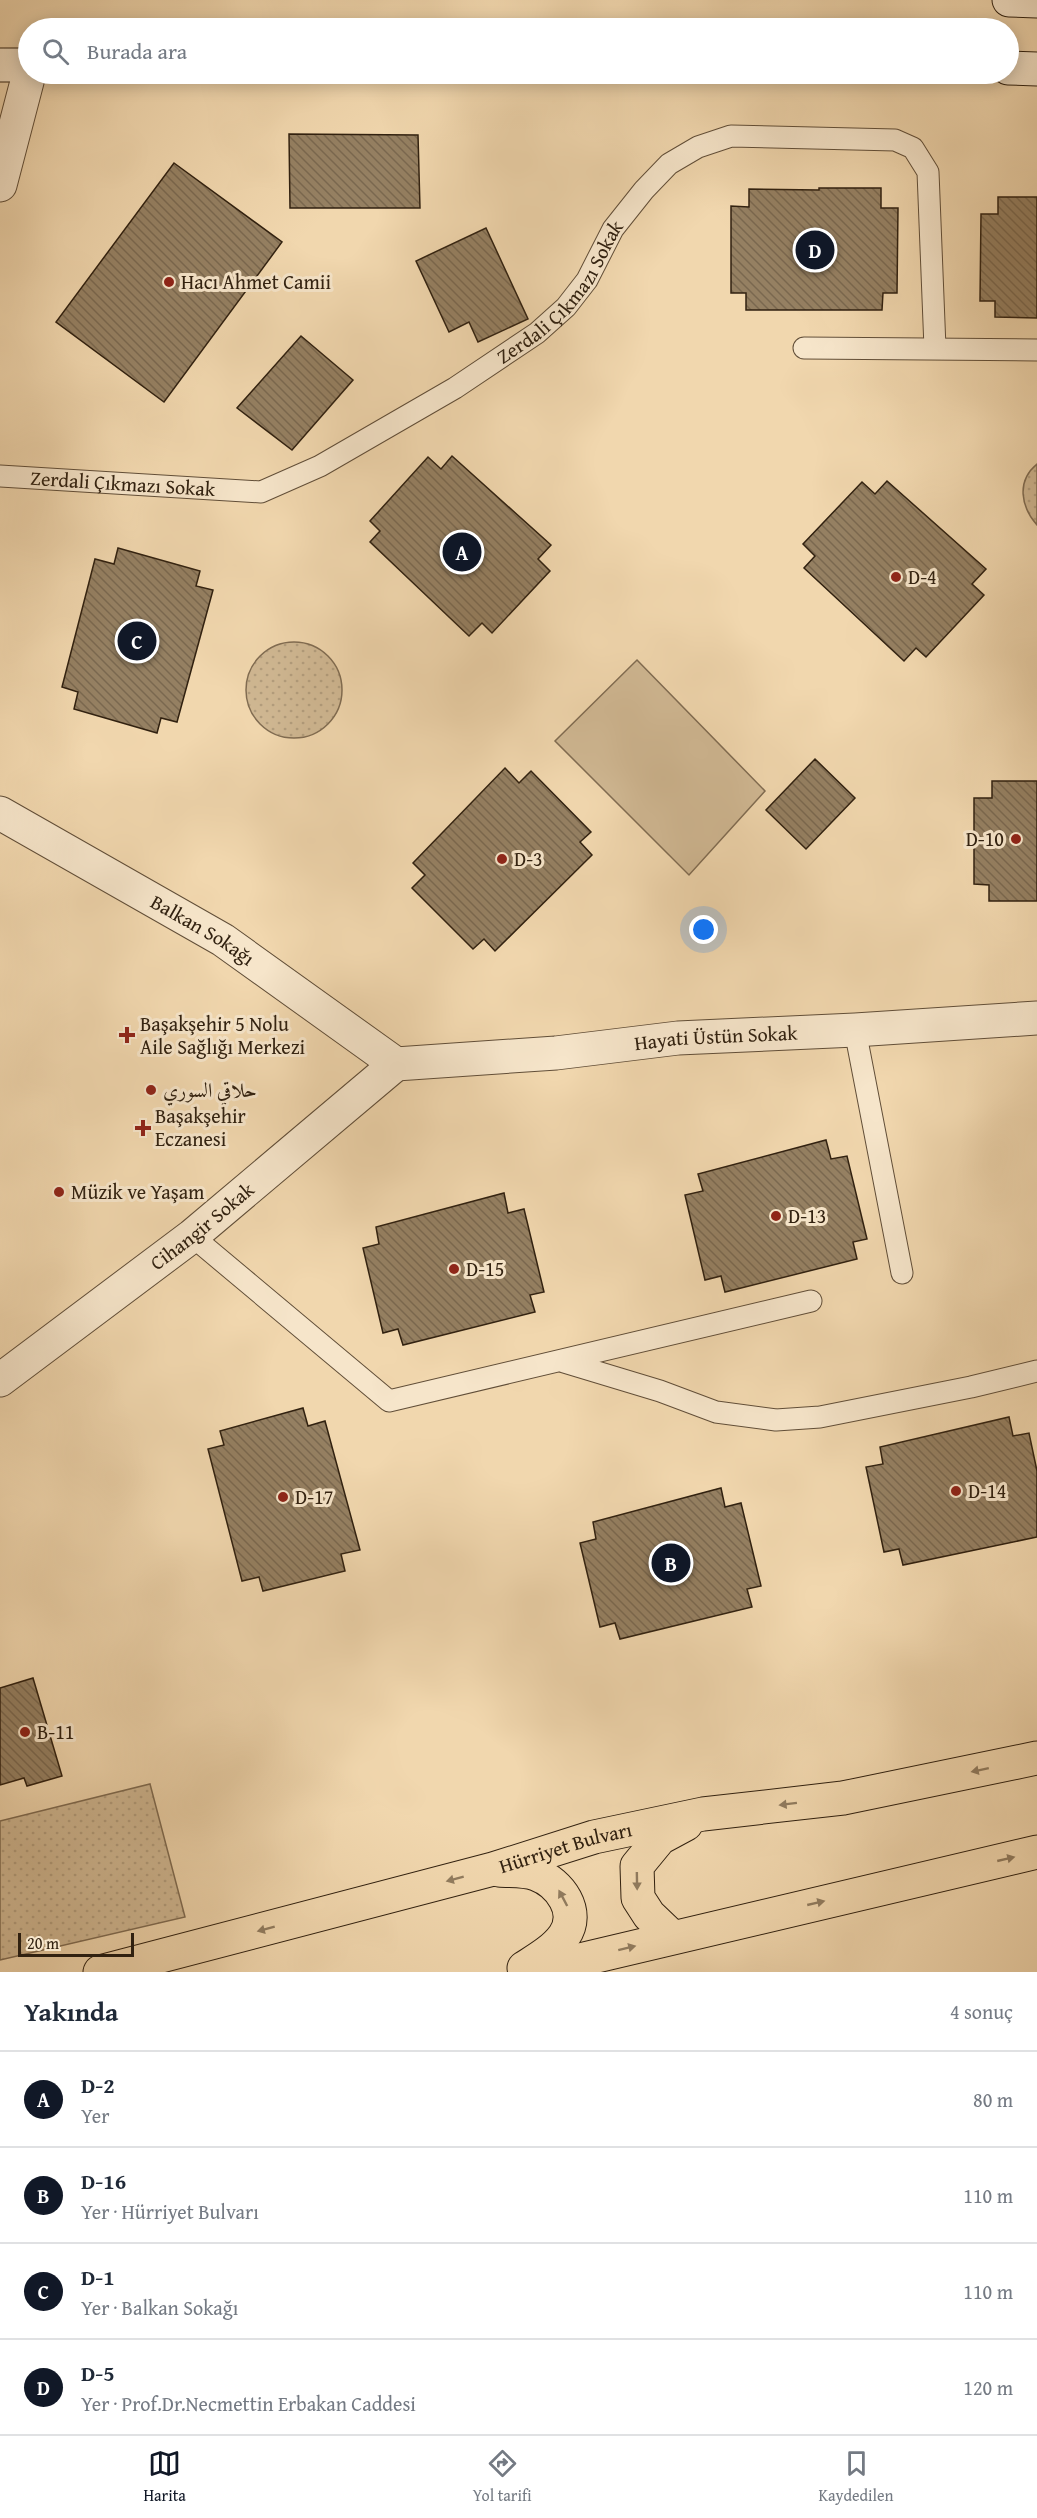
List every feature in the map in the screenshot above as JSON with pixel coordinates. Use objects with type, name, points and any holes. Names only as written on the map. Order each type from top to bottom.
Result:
[{"type":"main road","name":"Hürriyet Bulvarı","points":[[100,1972],[493,1869],[594,1838],[704,1814],[843,1798],[1037,1758]]},
{"type":"main road","points":[[672,1937],[649,1915],[638,1898],[637,1866],[660,1838],[704,1814]]},
{"type":"main road","points":[[529,1972],[1037,1852]]},
{"type":"main road","points":[[493,1869],[536,1874],[556,1885],[567,1900],[570,1918],[565,1935],[551,1950],[518,1972]]},
{"type":"street","points":[[1010,0],[1037,1]]},
{"type":"street","points":[[0,65],[18,65]]},
{"type":"street","points":[[1019,68],[1037,69]]},
{"type":"street","points":[[0,185],[26,84]]},
{"type":"street","name":"Balkan Sokağı","points":[[0,813],[223,940],[396,1064]]},
{"type":"street","name":"Hayati Üstün Sokak","points":[[396,1064],[556,1053],[678,1038],[855,1030],[1037,1018]]},
{"type":"street","name":"Cihangir Sokak","points":[[0,1380],[192,1236],[396,1064]]},
{"type":"lane","name":"Zerdali Çıkmazı Sokak","points":[[0,476],[261,492],[320,466],[455,388],[537,333],[567,307],[587,280],[613,229],[669,164],[698,147],[731,136],[895,140],[913,148],[928,172],[935,348]]},
{"type":"lane","points":[[804,348],[1037,350]]},
{"type":"lane","points":[[855,1030],[902,1273]]},
{"type":"lane","points":[[192,1236],[389,1401],[563,1362],[811,1301]]},
{"type":"lane","points":[[563,1362],[660,1390],[716,1412],[776,1420],[820,1417],[971,1387],[1037,1371]]},
{"type":"shaded area","points":[[1037,464],[1037,525],[1027,510],[1023,494],[1026,478]]},
{"type":"shaded area","points":[[294,642],[312,646],[328,656],[338,672],[342,690],[338,708],[328,724],[312,734],[294,738],[276,734],[260,724],[250,708],[246,690],[250,672],[260,656],[276,646]]},
{"type":"shaded area","points":[[637,660],[765,791],[689,875],[555,741]]},
{"type":"shaded area","points":[[150,1784],[185,1917],[0,1960],[0,1821]]},
{"type":"building","points":[[289,134],[418,135],[420,208],[290,208]]},
{"type":"building","name":"Hacı Ahmet Camii","points":[[174,163],[282,242],[164,402],[56,322]]},
{"type":"building","points":[[819,188],[881,188],[881,208],[898,208],[897,293],[883,293],[882,310],[746,310],[746,293],[731,293],[731,206],[749,207],[749,189],[819,190]]},
{"type":"building","points":[[998,197],[1037,197],[1037,318],[995,317],[995,301],[980,301],[981,214],[998,214]]},
{"type":"building","points":[[486,228],[528,319],[478,342],[469,322],[449,332],[416,261]]},
{"type":"building","points":[[301,336],[353,380],[292,450],[237,408]]},
{"type":"building","points":[[452,456],[551,545],[538,559],[550,571],[492,633],[482,623],[469,636],[370,542],[380,531],[370,521],[428,457],[441,469]]},
{"type":"building","name":"D-4","points":[[887,481],[986,569],[972,584],[984,595],[926,657],[916,648],[904,661],[804,568],[815,556],[803,544],[862,482],[875,494]]},
{"type":"building","points":[[118,548],[200,571],[196,586],[213,590],[177,722],[161,718],[157,733],[74,709],[78,692],[62,687],[95,559],[114,564]]},
{"type":"building","points":[[815,759],[855,798],[806,849],[766,810]]},
{"type":"building","name":"D-3","points":[[505,768],[519,783],[531,771],[591,832],[580,842],[592,855],[495,951],[484,939],[473,949],[412,888],[425,875],[413,863]]},
{"type":"building","name":"D-10","points":[[992,781],[1037,781],[1037,901],[989,901],[989,885],[974,884],[974,798],[992,798]]},
{"type":"building","name":"D-13","points":[[826,1140],[831,1159],[847,1156],[867,1239],[853,1242],[857,1259],[725,1292],[721,1276],[705,1280],[685,1195],[703,1191],[698,1174]]},
{"type":"building","name":"D-15","points":[[504,1193],[508,1213],[524,1209],[544,1292],[530,1295],[535,1312],[403,1345],[398,1329],[383,1333],[363,1248],[379,1244],[376,1227]]},
{"type":"building","name":"D-17","points":[[303,1408],[308,1426],[325,1421],[360,1550],[341,1554],[345,1571],[263,1591],[259,1577],[242,1581],[208,1449],[224,1445],[220,1431]]},
{"type":"building","name":"D-14","points":[[1009,1417],[1013,1436],[1029,1433],[1037,1471],[1037,1537],[903,1565],[899,1549],[884,1552],[866,1467],[883,1464],[880,1447]]},
{"type":"building","points":[[721,1488],[725,1507],[741,1503],[761,1586],[747,1589],[752,1607],[620,1639],[615,1623],[600,1627],[580,1543],[596,1539],[593,1522]]},
{"type":"building","name":"B-11","points":[[33,1678],[62,1776],[27,1786],[24,1778],[0,1785],[0,1688]]},
{"type":"place","name":"D-5","points":[[815,250]]},
{"type":"place","name":"Hacı Ahmet Camii","points":[[169,282]]},
{"type":"place","name":"D-2","points":[[462,552]]},
{"type":"place","name":"D-4","points":[[896,577]]},
{"type":"place","name":"D-1","points":[[137,641]]},
{"type":"place","name":"D-10","points":[[1016,839]]},
{"type":"place","name":"D-3","points":[[502,859]]},
{"type":"place","name":"Başakşehir 5 Nolu Aile Sağlığı Merkezi","points":[[127,1035]]},
{"type":"place","name":"حلاقي السوري","points":[[151,1090]]},
{"type":"place","name":"Başakşehir Eczanesi","points":[[143,1128]]},
{"type":"place","name":"Müzik ve Yaşam","points":[[59,1192]]},
{"type":"place","name":"D-13","points":[[776,1216]]},
{"type":"place","name":"D-15","points":[[454,1269]]},
{"type":"place","name":"D-14","points":[[956,1491]]},
{"type":"place","name":"D-17","points":[[283,1497]]},
{"type":"place","name":"D-16","points":[[671,1563]]},
{"type":"place","name":"B-11","points":[[25,1732]]}]
